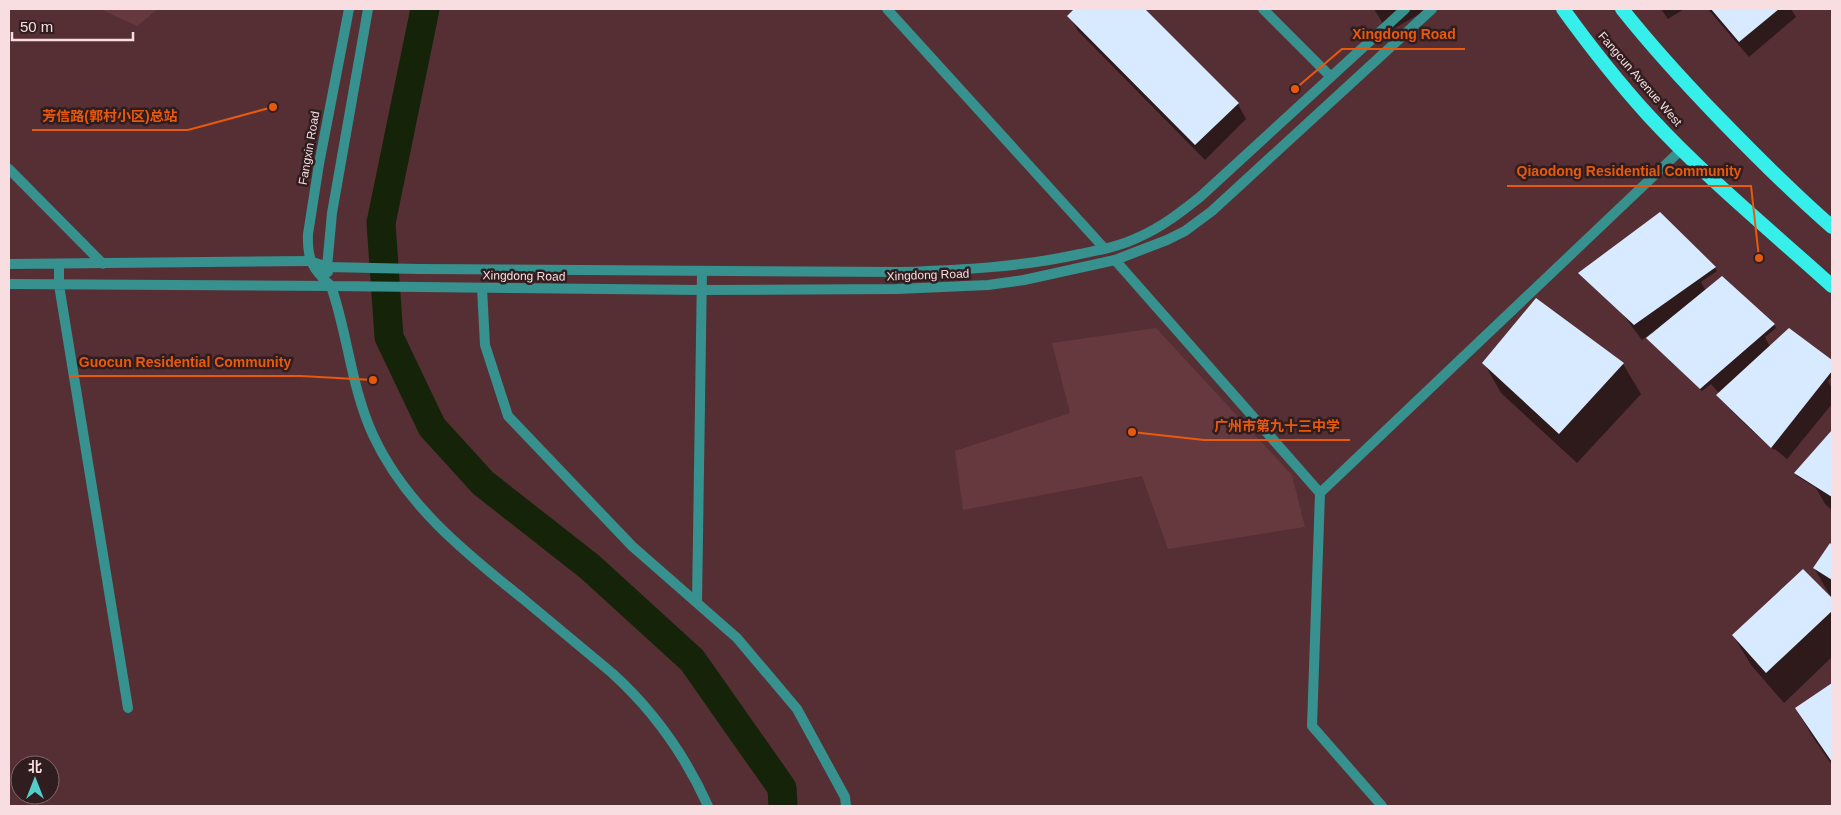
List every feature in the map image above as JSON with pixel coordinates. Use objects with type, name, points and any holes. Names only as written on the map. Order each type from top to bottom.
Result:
[{"type":"highway","points":[[1622,9],[1663,58],[1756,156],[1832,227]]},
{"type":"highway","name":"Fangcun Avenue West","points":[[1567,12],[1648,115],[1705,172],[1832,286]]},
{"type":"street","name":"Fangxin Road","points":[[310,261],[307,246],[311,208],[349,9]]},
{"type":"street","points":[[368,9],[332,213],[327,267],[343,324],[362,410],[382,454],[410,495],[436,525],[633,692],[670,739],[693,774],[708,806]]},
{"type":"street","points":[[887,9],[1104,248]]},
{"type":"street","points":[[1263,9],[1331,78]]},
{"type":"street","name":"Xingdong Road","points":[[9,264],[270,260],[310,261],[327,267],[353,268],[702,271],[951,270],[1054,260],[1139,237],[1177,215],[1200,197],[1405,9]]},
{"type":"street","name":"Xingdong Road","points":[[9,284],[702,290],[897,289],[964,286],[1024,280],[1114,260],[1167,240],[1185,231],[1212,211],[1432,9]]},
{"type":"street","points":[[1320,493],[1682,149]]},
{"type":"street","points":[[9,169],[103,264]]},
{"type":"street","points":[[1114,260],[1320,493],[1312,726],[1382,806]]},
{"type":"street","points":[[310,261],[321,277],[331,286]]},
{"type":"street","points":[[59,264],[59,284],[128,708]]},
{"type":"street","points":[[697,603],[702,271]]},
{"type":"street","points":[[482,288],[485,346],[508,416],[632,546],[737,638],[797,710],[845,797],[846,806]]},
{"type":"shaded area","points":[[100,9],[158,9],[137,26]]},
{"type":"shaded area","points":[[1156,328],[1292,475],[1305,527],[1168,549],[1142,476],[963,510],[955,451],[1070,413],[1052,343]]},
{"type":"building","points":[[1074,9],[1145,9],[1239,103],[1195,145],[1067,16]]},
{"type":"building","points":[[1711,9],[1779,9],[1739,42]]},
{"type":"building","points":[[1660,212],[1716,267],[1634,325],[1578,273]]},
{"type":"building","points":[[1722,276],[1775,324],[1700,389],[1646,338]]},
{"type":"building","points":[[1536,298],[1624,363],[1559,434],[1482,363]]},
{"type":"building","points":[[1789,328],[1832,360],[1832,371],[1771,448],[1716,395]]},
{"type":"building","points":[[1832,430],[1832,497],[1794,473]]},
{"type":"building","points":[[1830,543],[1832,545],[1832,580],[1813,568]]},
{"type":"building","points":[[1803,569],[1832,598],[1832,611],[1766,673],[1732,635]]},
{"type":"building","points":[[1832,683],[1832,762],[1795,708]]},
{"type":"waterway","points":[[425,9],[381,223],[389,337],[432,427],[483,483],[590,567],[692,660],[782,788],[783,806]]},
{"type":"place","name":"Xingdong Road","points":[[1295,89]]},
{"type":"place","name":"芳信路(郭村小区)总站","points":[[273,107]]},
{"type":"place","name":"Qiaodong Residential Community","points":[[1759,258]]},
{"type":"place","name":"Guocun Residential Community","points":[[373,380]]},
{"type":"place","name":"广州市第九十三中学","points":[[1132,432]]}]
